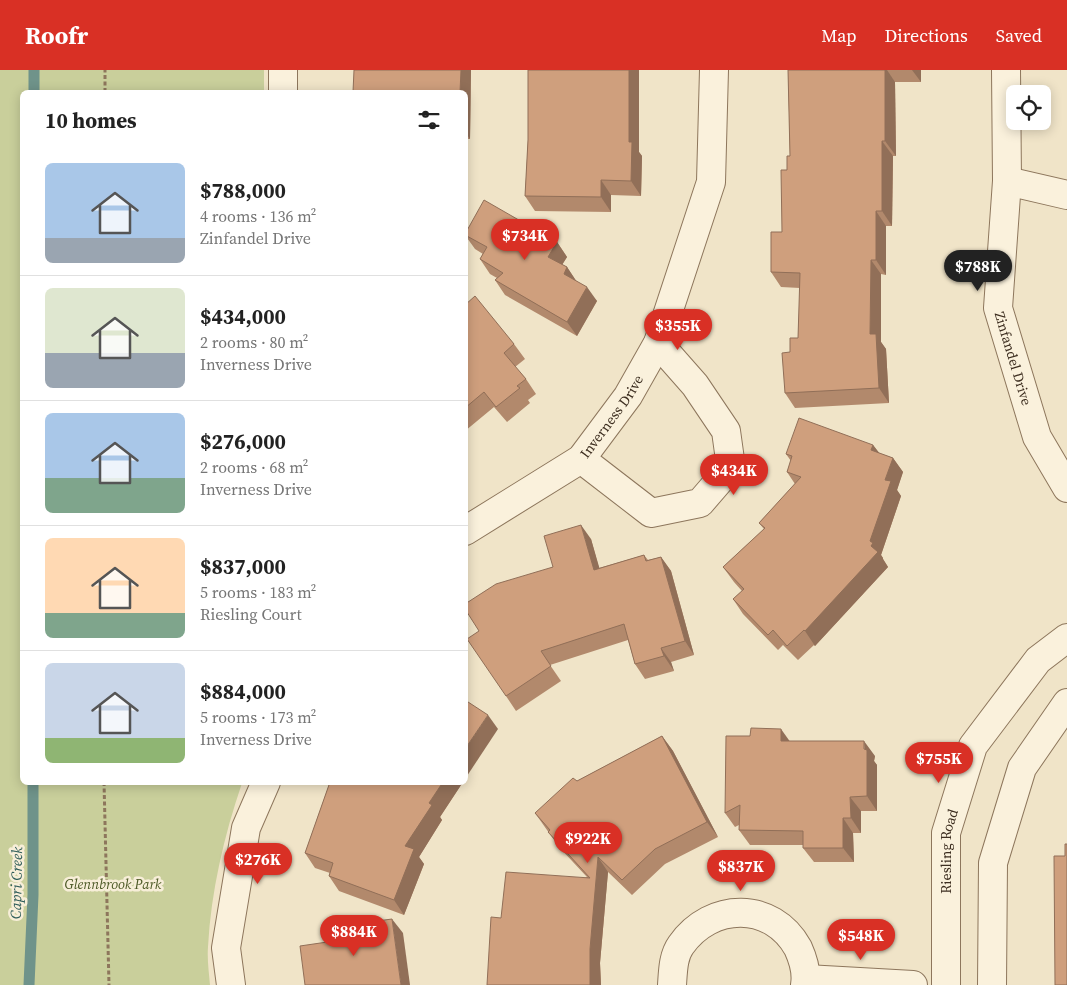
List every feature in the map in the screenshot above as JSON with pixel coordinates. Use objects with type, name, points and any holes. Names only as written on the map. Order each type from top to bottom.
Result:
[{"type":"street","points":[[283,70],[283,90]]},
{"type":"street","name":"Inverness Drive","points":[[468,529],[582,459],[628,396],[658,343],[711,182],[714,70]]},
{"type":"street","name":"Zinfandel Drive","points":[[1006,70],[1008,181],[998,308],[1036,437],[1067,488]]},
{"type":"street","points":[[1008,181],[1067,195]]},
{"type":"street","points":[[582,459],[651,513],[700,503],[731,467],[726,430],[695,384],[658,343]]},
{"type":"street","name":"Riesling Road","points":[[946,985],[946,833],[973,746],[1038,660],[1067,638]]},
{"type":"street","points":[[992,985],[993,863],[1022,768],[1067,703]]},
{"type":"street","points":[[231,985],[226,948],[246,828],[265,785]]},
{"type":"street","points":[[672,985],[673,966],[680,946],[695,929],[713,917],[734,913],[756,914],[776,923],[792,938],[802,957],[806,982],[913,985]]},
{"type":"path","points":[[105,70],[105,90]]},
{"type":"path","points":[[104,785],[109,985]]},
{"type":"green space","name":"Glennbrook Park","points":[[0,70],[264,70],[264,90],[20,90],[20,785],[241,785],[224,843],[215,884],[208,947],[210,985],[0,985]]},
{"type":"building","points":[[354,70],[461,70],[460,90],[353,90]]},
{"type":"building","points":[[528,70],[629,70],[629,142],[632,142],[631,181],[601,180],[601,197],[525,196],[528,140]]},
{"type":"building","points":[[788,70],[885,70],[885,141],[882,141],[882,211],[876,211],[876,260],[871,260],[870,334],[876,334],[879,388],[785,393],[782,353],[790,352],[790,338],[798,338],[800,273],[771,272],[771,232],[782,232],[781,170],[787,170],[787,156],[790,156]]},
{"type":"building","points":[[484,200],[557,242],[548,257],[567,267],[564,274],[587,287],[567,322],[495,280],[503,273],[480,259],[487,247],[468,237],[468,229]]},
{"type":"building","points":[[475,296],[514,344],[504,353],[526,379],[517,386],[520,388],[496,407],[484,392],[468,405],[468,302]]},
{"type":"building","points":[[799,418],[873,445],[871,450],[893,458],[885,480],[891,481],[870,541],[873,543],[871,546],[878,552],[805,631],[787,646],[773,630],[768,635],[733,599],[744,589],[723,567],[765,528],[759,523],[801,477],[787,472],[792,456],[786,454]]},
{"type":"building","points":[[581,525],[594,570],[644,555],[646,561],[661,557],[685,641],[661,648],[664,656],[635,664],[624,624],[541,651],[551,666],[506,696],[468,640],[468,638],[479,631],[468,614],[468,602],[496,584],[553,567],[544,536]]},
{"type":"building","points":[[468,702],[488,715],[468,745]]},
{"type":"building","points":[[751,728],[781,729],[781,741],[864,741],[864,749],[867,750],[867,796],[850,797],[851,818],[843,818],[843,848],[803,848],[803,831],[739,830],[740,805],[725,813],[726,736],[750,736]]},
{"type":"building","points":[[662,736],[707,822],[655,849],[622,880],[598,857],[590,949],[590,985],[487,985],[491,917],[501,918],[506,872],[590,878],[548,832],[550,830],[535,813],[573,778],[577,781]]},
{"type":"building","points":[[329,785],[441,785],[429,803],[432,805],[405,846],[414,849],[394,900],[329,876],[333,863],[305,853]]},
{"type":"building","points":[[1065,844],[1067,844],[1067,985],[1055,985],[1054,856],[1065,856]]},
{"type":"building","points":[[392,919],[401,985],[305,985],[300,946],[334,941],[332,927]]},
{"type":"waterway","name":"Capri Creek","points":[[34,70],[34,90]]},
{"type":"waterway","name":"Capri Creek","points":[[29,985],[33,895],[33,785]]}]
